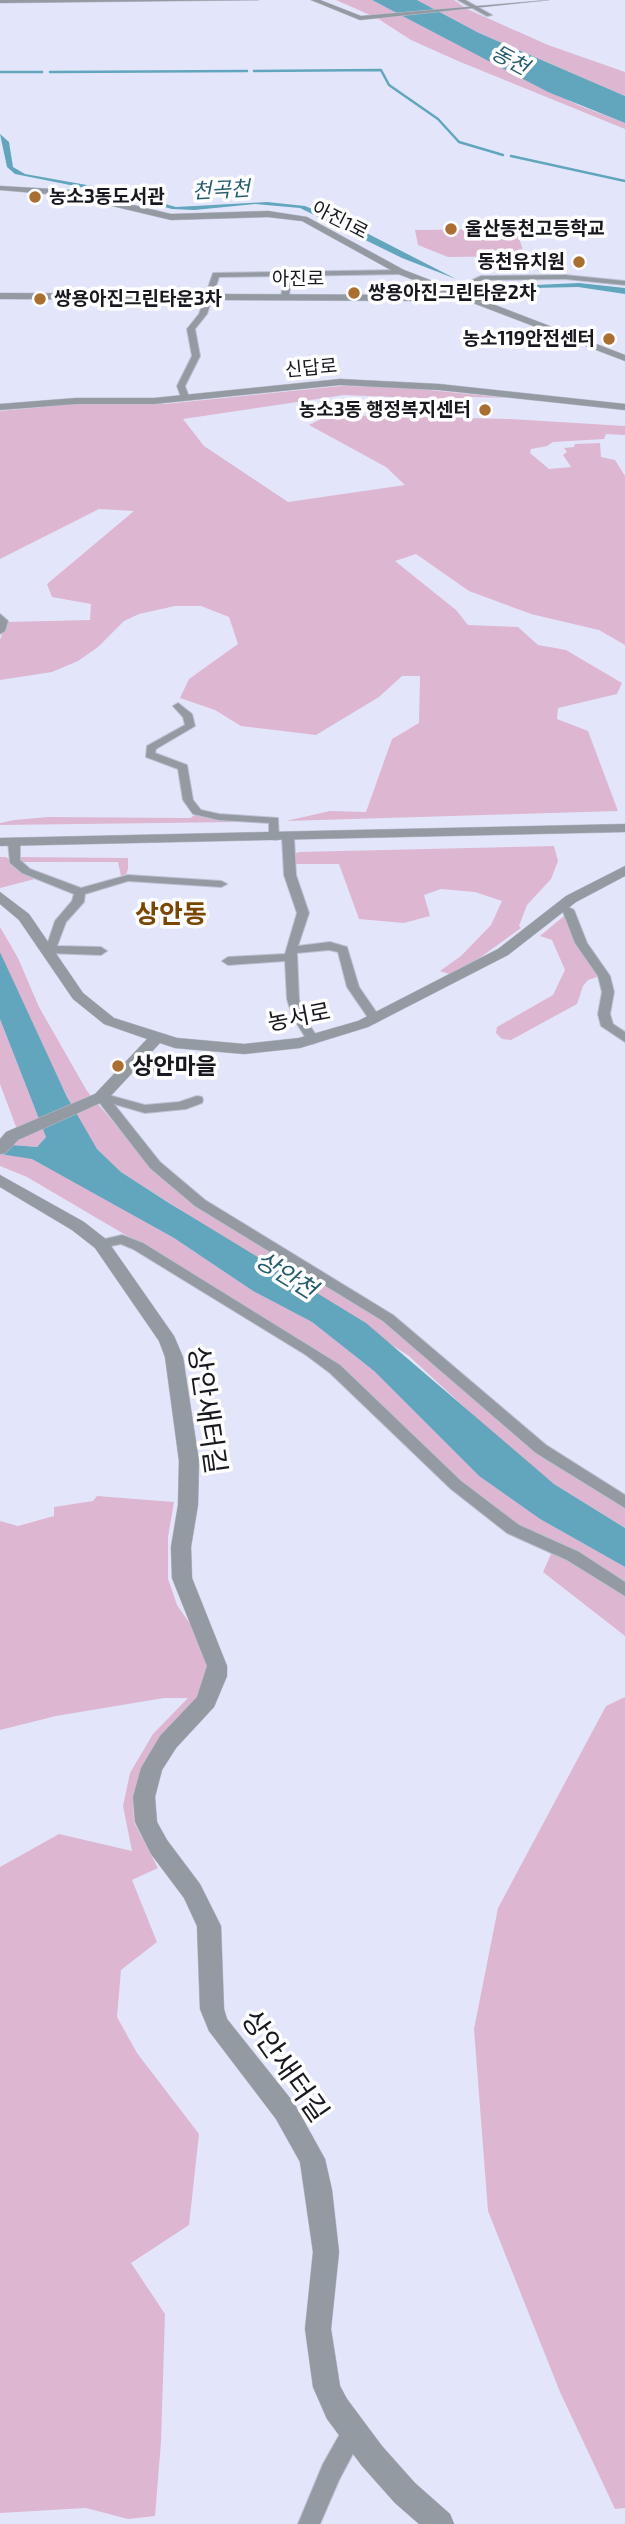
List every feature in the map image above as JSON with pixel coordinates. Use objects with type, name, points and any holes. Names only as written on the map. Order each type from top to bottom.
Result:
[{"type":"street","points":[[0,1],[256,0]]},
{"type":"street","points":[[314,0],[324,1],[352,16],[365,18],[546,0]]},
{"type":"street","points":[[461,0],[489,15]]},
{"type":"street","points":[[8,178],[70,193]]},
{"type":"street","name":"아진1로","points":[[0,188],[70,193],[171,217],[268,214],[304,219],[401,272],[448,293]]},
{"type":"street","points":[[185,397],[181,386],[196,356],[191,328],[203,313],[218,274],[401,272]]},
{"type":"street","points":[[285,297],[288,274]]},
{"type":"street","points":[[448,293],[481,278],[570,277],[625,283]]},
{"type":"street","name":"아진로","points":[[0,296],[434,298],[448,293],[625,358]]},
{"type":"street","points":[[405,298],[470,300]]},
{"type":"street","name":"신답로","points":[[0,407],[185,397],[333,382],[378,383],[625,407]]},
{"type":"street","points":[[0,617],[3,621],[0,631]]},
{"type":"street","points":[[178,706],[185,712],[190,726],[155,746],[150,755],[183,766],[188,800],[197,812],[207,816],[274,820],[281,837],[303,913],[291,953],[295,1006],[313,1040]]},
{"type":"street","points":[[221,884],[128,878],[80,892],[26,871],[14,861],[4,843],[625,829]]},
{"type":"street","name":"농서로","points":[[0,896],[24,917],[78,996],[109,1021],[156,1038],[209,1048],[267,1047],[313,1040],[374,1018],[503,953],[587,888],[625,870]]},
{"type":"street","points":[[46,949],[53,943],[61,921],[78,902],[80,892]]},
{"type":"street","points":[[562,906],[568,910],[581,943],[604,976],[608,992],[604,1014],[607,1026],[625,1038]]},
{"type":"street","points":[[228,961],[330,946],[343,950],[353,987],[374,1018]]},
{"type":"street","points":[[46,949],[100,951]]},
{"type":"street","points":[[109,1021],[131,1044],[131,1065]]},
{"type":"street","points":[[9,1141],[98,1099],[156,1038]]},
{"type":"street","points":[[131,1065],[152,1055],[209,1048]]},
{"type":"street","points":[[131,1065],[150,1069],[196,1063]]},
{"type":"street","points":[[98,1099],[145,1109],[181,1106],[197,1100]]},
{"type":"street","points":[[98,1099],[155,1165],[200,1203],[388,1318],[541,1449],[625,1502]]},
{"type":"street","name":"상안새터길","points":[[0,1180],[78,1226],[101,1244],[168,1340],[174,1357],[189,1461],[189,1496],[181,1548],[182,1578],[217,1666],[206,1701],[168,1742],[152,1768],[144,1797],[146,1822],[159,1847],[192,1891],[209,1926],[212,1950],[212,2009],[217,2024],[285,2111],[312,2159],[319,2189],[326,2252],[318,2329],[327,2388],[353,2433],[405,2493],[440,2524]]},
{"type":"street","points":[[101,1244],[122,1239],[138,1246],[311,1352],[335,1369],[456,1485],[513,1529],[573,1556],[625,1591]]},
{"type":"street","points":[[309,2524],[331,2472],[353,2433]]},
{"type":"shaded area","points":[[336,0],[372,0],[578,105],[625,123],[625,129],[458,61],[411,40],[377,18]]},
{"type":"shaded area","points":[[417,0],[454,0],[467,9],[548,45],[625,72],[625,96],[479,33]]},
{"type":"shaded area","points":[[516,229],[525,256],[448,257],[418,245],[415,230]]},
{"type":"shaded area","points":[[341,386],[399,387],[509,398],[471,397],[464,400],[344,395],[183,419],[204,446],[288,502],[405,485],[386,467],[309,425],[329,415],[510,419],[625,426],[625,435],[606,434],[604,439],[553,442],[531,449],[530,453],[549,469],[571,467],[563,455],[567,452],[564,448],[574,447],[575,444],[600,443],[601,457],[615,460],[625,476],[625,645],[599,630],[531,614],[469,591],[416,554],[395,561],[456,610],[468,625],[518,627],[538,645],[566,650],[622,683],[617,694],[558,708],[557,719],[588,731],[618,811],[286,821],[330,811],[366,812],[392,739],[419,723],[420,676],[402,676],[379,697],[316,735],[241,726],[215,710],[180,698],[189,679],[238,644],[229,617],[201,606],[175,606],[139,614],[124,621],[98,647],[78,661],[52,672],[0,680],[0,640],[6,622],[90,620],[91,604],[52,597],[47,584],[134,511],[99,509],[0,559],[0,411],[74,404],[165,404]]},
{"type":"shaded area","points":[[195,815],[240,822],[0,825],[14,820],[48,817],[190,818]]},
{"type":"shaded area","points":[[554,846],[558,861],[551,879],[527,905],[519,926],[521,928],[478,959],[449,974],[440,971],[461,956],[491,925],[502,901],[475,892],[441,889],[424,895],[430,916],[404,923],[359,919],[339,864],[296,864],[296,853],[299,852]]},
{"type":"shaded area","points":[[0,857],[6,857],[35,879],[0,888]]},
{"type":"shaded area","points":[[20,857],[128,858],[128,869],[126,875],[121,876],[118,862],[22,862]]},
{"type":"shaded area","points":[[564,916],[600,976],[588,980],[583,986],[577,1004],[511,1040],[502,1039],[496,1033],[497,1027],[553,995],[565,970],[552,940],[540,936]]},
{"type":"shaded area","points":[[0,927],[18,958],[39,1007],[87,1091],[150,1166],[384,1320],[439,1364],[534,1451],[625,1507],[625,1528],[554,1484],[502,1442],[409,1356],[121,1172],[97,1149],[81,1125],[28,1017],[0,952]]},
{"type":"shaded area","points":[[0,1019],[46,1137],[37,1147],[0,1144],[0,1138],[21,1140],[0,1084]]},
{"type":"shaded area","points":[[0,1154],[31,1158],[174,1238],[253,1291],[312,1322],[374,1371],[479,1476],[540,1519],[625,1567],[625,1587],[527,1533],[484,1503],[368,1396],[141,1244],[27,1177],[0,1166]]},
{"type":"shaded area","points":[[97,1496],[174,1502],[168,1537],[168,1579],[177,1605],[197,1634],[208,1666],[197,1699],[143,1767],[133,1798],[134,1822],[158,1868],[132,1880],[157,1942],[121,1970],[117,2017],[137,2053],[199,2134],[189,2225],[131,2263],[165,2314],[161,2442],[155,2516],[128,2519],[86,2508],[0,2513],[0,1867],[59,1834],[132,1851],[123,1806],[130,1773],[153,1734],[188,1698],[164,1698],[56,1716],[0,1730],[0,1521],[18,1526],[54,1516],[54,1507],[93,1501]]},
{"type":"shaded area","points":[[552,1552],[625,1594],[625,1636],[543,1572]]},
{"type":"shaded area","points":[[625,1697],[625,2508],[615,2509],[560,2392],[488,2211],[474,2029],[498,1908],[606,1706]]},
{"type":"water","name":"동천","points":[[372,0],[417,0],[479,33],[625,96],[625,123],[548,92]]},
{"type":"water","name":"천곡천","points":[[0,134],[9,142],[13,167],[25,174],[115,190],[176,207],[267,202],[305,206],[349,224],[456,279],[402,258],[300,208],[255,204],[195,210],[172,209],[115,194],[15,174],[7,167]]},
{"type":"water","points":[[579,283],[625,288],[625,294],[578,287],[488,289],[491,287]]},
{"type":"water","name":"상안천","points":[[0,952],[67,1097],[97,1149],[121,1172],[366,1323],[554,1484],[625,1528],[625,1567],[540,1519],[479,1476],[374,1371],[312,1322],[253,1291],[174,1238],[32,1159],[0,1154],[0,1144],[37,1147],[46,1137],[0,1019]]},
{"type":"waterway","points":[[254,71],[381,70],[389,85],[438,119],[459,142],[503,155]]},
{"type":"waterway","points":[[50,72],[247,71]]},
{"type":"waterway","points":[[0,72],[42,72]]},
{"type":"waterway","points":[[511,156],[625,181]]},
{"type":"place","name":"농소3동도서관","points":[[35,197]]},
{"type":"place","name":"울산동천고등학교","points":[[451,229]]},
{"type":"place","name":"동천유치원","points":[[579,262]]},
{"type":"place","name":"쌍용아진그린타운2차","points":[[354,293]]},
{"type":"place","name":"쌍용아진그린타운3차","points":[[40,299]]},
{"type":"place","name":"농소119안전센터","points":[[609,339]]},
{"type":"place","name":"농소3동 행정복지센터","points":[[485,410]]},
{"type":"place","name":"상안마을","points":[[118,1066]]},
{"type":"district","name":"상안동","points":[[171,914]]}]
